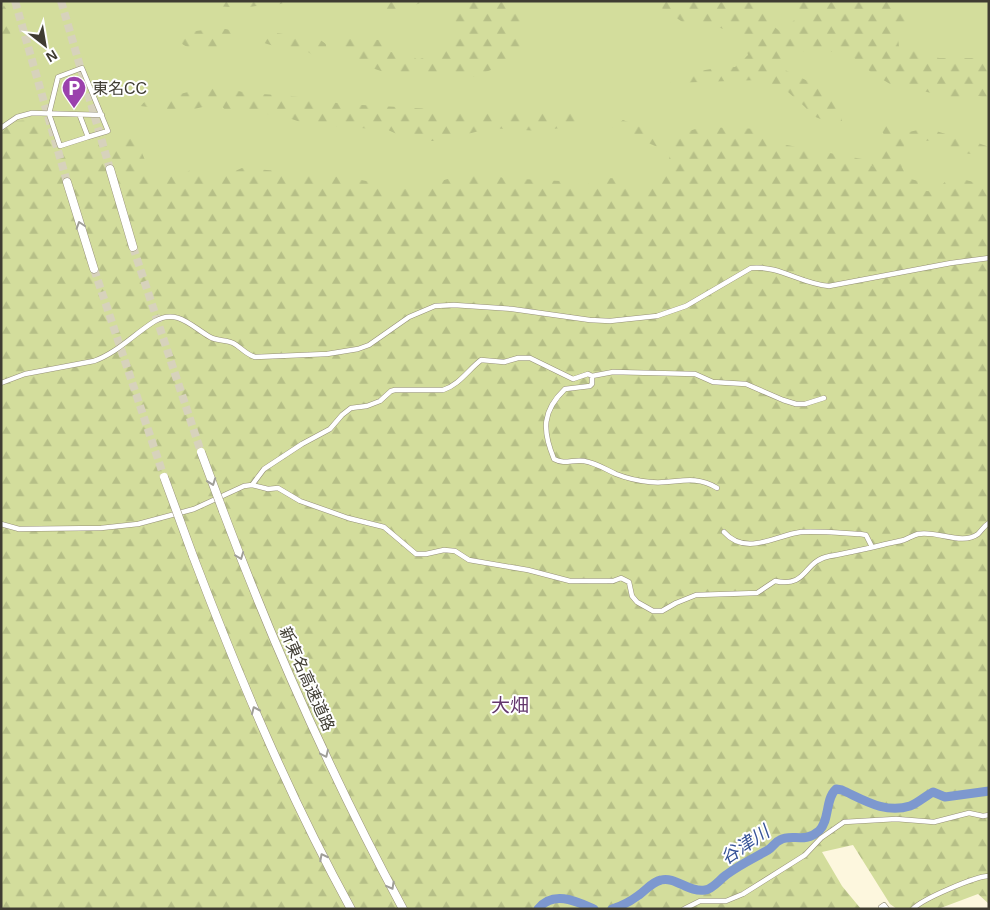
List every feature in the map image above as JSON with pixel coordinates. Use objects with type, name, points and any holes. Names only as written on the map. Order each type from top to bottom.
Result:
[{"type":"highway","points":[[110,169],[133,247]]},
{"type":"highway","points":[[67,182],[94,269]]},
{"type":"highway","name":"新東名高速道路","points":[[201,452],[261,608],[301,701],[378,863],[404,909]]},
{"type":"highway","points":[[164,477],[239,674],[324,859],[351,909]]},
{"type":"street","points":[[82,68],[102,116],[108,131],[60,146],[50,114],[58,77],[82,68]]},
{"type":"street","points":[[1,128],[17,117],[32,113],[102,116]]},
{"type":"street","points":[[80,116],[88,137]]},
{"type":"street","points":[[1,383],[25,374],[104,358],[154,322],[170,316],[185,320],[212,339],[232,343],[247,354],[263,358],[327,354],[358,349],[374,342],[409,316],[436,306],[454,305],[512,309],[590,320],[631,320],[657,316],[686,306],[751,268],[761,267],[779,270],[818,285],[829,286],[951,263],[989,258]]},
{"type":"street","points":[[252,485],[264,469],[302,444],[330,429],[351,408],[367,406],[380,400],[390,391],[443,390],[450,388],[481,360],[504,362],[518,358],[530,358],[573,380],[588,374],[592,376],[613,372],[695,374],[712,382],[746,384],[796,404],[805,404],[824,398]]},
{"type":"street","points":[[592,376],[592,384],[590,386],[565,389],[553,401],[545,420],[554,459],[565,463],[581,461],[594,464],[624,477],[644,481],[699,481],[717,488]]},
{"type":"street","points":[[1,524],[19,530],[101,528],[138,524],[194,509],[244,486],[252,485],[268,489],[278,488],[300,501],[348,518],[384,527],[416,554],[444,550],[456,551],[469,560],[528,570],[570,582],[613,582],[621,578],[629,582],[632,596],[637,602],[653,611],[662,611],[696,595],[757,593],[775,582],[795,582],[820,559],[904,540],[917,534],[933,532],[961,538],[972,536],[978,534],[989,523]]},
{"type":"street","points":[[724,532],[733,540],[749,544],[762,543],[799,533],[860,534],[866,535],[872,547]]},
{"type":"street","points":[[684,909],[700,901],[726,901],[743,894],[805,855],[821,838],[844,822],[896,819],[934,822],[969,813],[989,816]]},
{"type":"street","points":[[913,909],[926,899],[978,878],[989,876]]},
{"type":"green space","points":[[1,1],[989,1],[989,208],[1,181]]},
{"type":"green space","points":[[1,1],[12,18],[10,38],[1,41]]},
{"type":"green space","points":[[205,1],[291,1],[269,7],[242,8],[204,5]]},
{"type":"green space","points":[[377,1],[444,1],[443,5],[420,3],[401,11],[377,12],[368,5]]},
{"type":"green space","points":[[456,1],[507,1],[518,6],[524,29],[523,47],[509,63],[470,78],[443,73],[390,74],[363,65],[340,47],[349,39],[379,40],[391,52],[410,55],[418,60],[441,50],[451,42],[456,27],[454,5]]},
{"type":"green space","points":[[651,1],[754,1],[772,25],[782,33],[798,16],[799,1],[888,1],[917,17],[898,38],[899,47],[939,58],[989,58],[989,99],[979,96],[959,99],[890,84],[872,73],[854,58],[833,52],[804,51],[784,64],[785,70],[814,84],[841,110],[842,121],[828,122],[813,116],[788,92],[760,80],[670,83],[676,75],[735,67],[748,55],[739,33],[709,25],[684,23]]},
{"type":"green space","points":[[219,28],[231,30],[236,39],[222,47],[206,50],[190,48],[178,40],[179,37],[196,31]]},
{"type":"green space","points":[[276,33],[319,39],[326,44],[327,51],[314,56],[308,52],[284,49],[264,43],[261,36]]},
{"type":"green space","points":[[208,87],[344,104],[434,109],[520,109],[572,113],[589,124],[539,131],[491,128],[440,141],[412,141],[388,130],[306,124],[286,117],[261,113],[228,113],[219,103],[186,111],[140,106],[149,98],[168,97]]},
{"type":"green space","points":[[34,120],[49,130],[58,154],[134,133],[151,175],[181,177],[190,170],[214,180],[242,168],[356,179],[412,190],[454,177],[484,173],[504,178],[560,181],[578,193],[594,179],[615,178],[623,188],[651,186],[664,173],[671,153],[612,127],[623,120],[663,139],[702,127],[764,129],[776,143],[862,159],[875,168],[864,159],[887,139],[879,127],[890,121],[902,127],[904,133],[918,130],[936,131],[989,147],[989,159],[972,154],[959,153],[935,141],[905,140],[902,167],[907,178],[918,181],[918,190],[936,192],[950,176],[989,186],[989,904],[978,894],[938,909],[897,909],[890,904],[853,845],[822,852],[842,886],[861,909],[1,909],[1,132],[15,121]]},
{"type":"waterway","name":"谷津川","points":[[612,909],[630,901],[652,884],[661,880],[672,880],[693,889],[708,889],[736,868],[768,850],[778,841],[789,837],[803,838],[814,835],[825,821],[830,798],[836,789],[875,805],[892,808],[912,805],[933,792],[945,797],[989,791]]},
{"type":"waterway","name":"谷津川","points":[[538,909],[544,903],[558,899],[572,900],[594,909]]},
{"type":"tunnel","points":[[15,1],[67,182]]},
{"type":"tunnel","points":[[61,1],[110,169]]},
{"type":"tunnel","points":[[133,247],[201,452]]},
{"type":"tunnel","points":[[94,269],[164,477]]},
{"type":"place","name":"東名CC","points":[[74,109]]},
{"type":"district","name":"大畑","points":[[510,705]]}]
